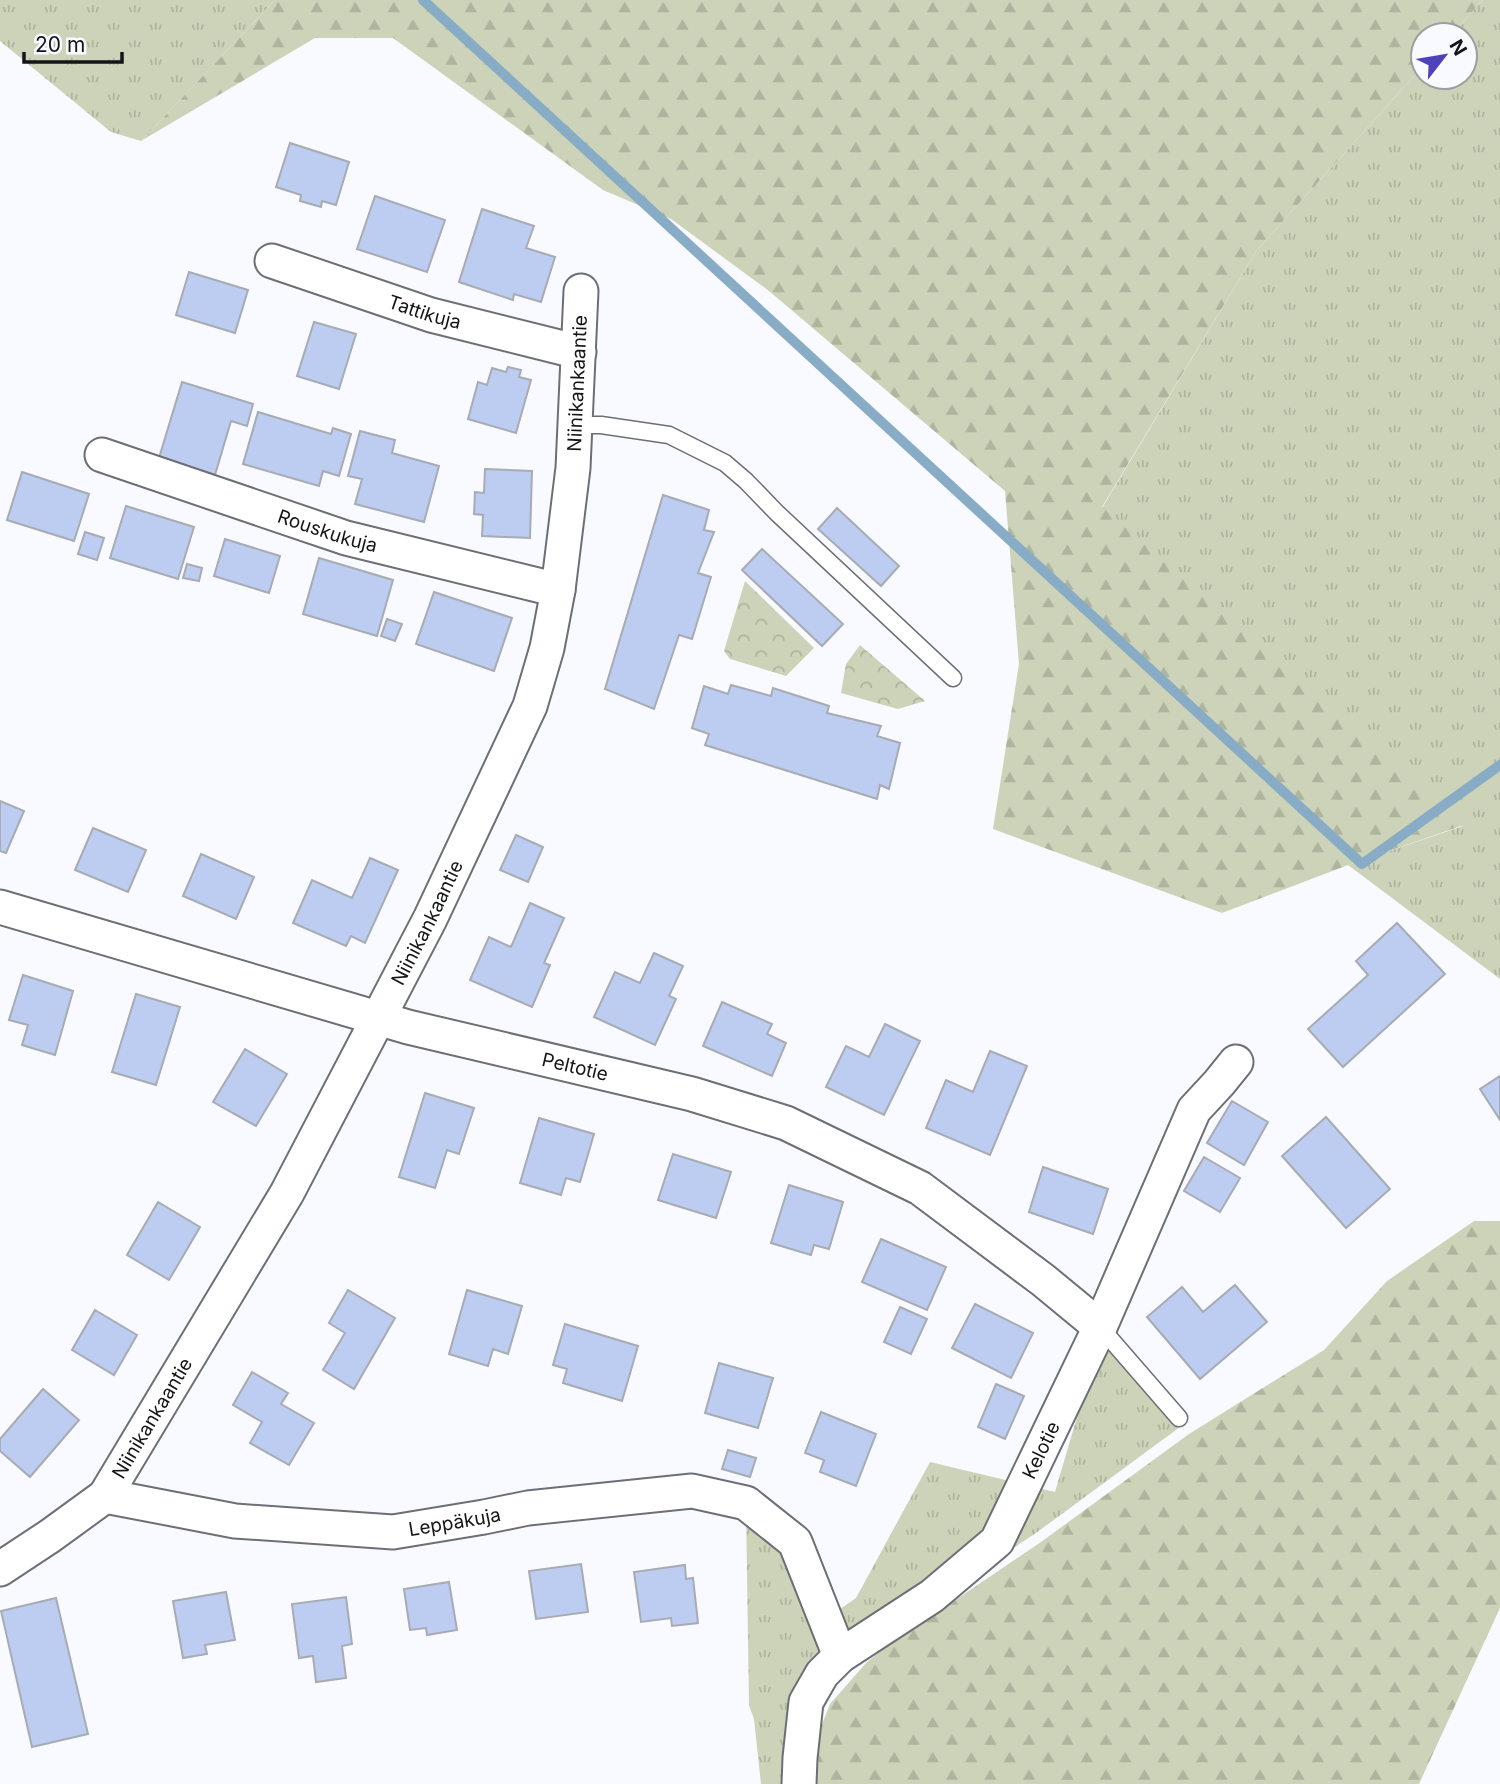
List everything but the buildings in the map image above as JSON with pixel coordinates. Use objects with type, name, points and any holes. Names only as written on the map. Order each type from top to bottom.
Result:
[{"type":"street","name":"Tattikuja","points":[[272,261],[431,315],[579,352]]},
{"type":"street","name":"Niinikankaantie","points":[[105,1496],[287,1193],[430,919],[530,706],[547,648],[558,590],[573,468],[581,291]]},
{"type":"street","name":"Rouskukuja","points":[[102,455],[346,538],[558,590]]},
{"type":"street","name":"Peltotie","points":[[0,907],[408,1027],[692,1094],[786,1123],[920,1188],[1043,1280],[1100,1327]]},
{"type":"street","name":"Kelotie","points":[[799,1784],[806,1702],[822,1674],[841,1656],[932,1596],[997,1541],[1100,1327],[1194,1110],[1236,1062]]},
{"type":"street","name":"Leppäkuja","points":[[105,1496],[235,1521],[393,1532],[528,1508],[692,1491],[746,1503],[795,1542],[841,1656]]},
{"type":"street","points":[[0,1569],[105,1496]]},
{"type":"lane","points":[[575,425],[601,425],[669,435],[724,463],[953,678]]},
{"type":"lane","points":[[1100,1327],[1179,1418]]},
{"type":"green space","points":[[0,0],[275,0],[141,141],[111,132],[0,41]]},
{"type":"green space","points":[[275,0],[1483,0],[1464,21],[1409,21],[1409,82],[1257,250],[1102,507],[1464,825],[1222,913],[993,829],[1019,664],[1005,491],[769,291],[671,219],[603,190],[393,38],[315,38],[141,141]]},
{"type":"green space","points":[[1483,0],[1500,0],[1500,979],[1348,865],[1463,826],[1102,508],[1257,250],[1409,82],[1409,91],[1479,91],[1479,21],[1464,21]]},
{"type":"green space","points":[[745,581],[814,648],[786,676],[730,659],[724,651]]},
{"type":"green space","points":[[860,645],[925,701],[898,709],[841,693],[846,664]]},
{"type":"green space","points":[[1474,1221],[1500,1221],[1500,1608],[1419,1784],[807,1784],[807,1762],[830,1704],[867,1662],[1041,1542],[1189,1434],[1324,1350],[1387,1281]]},
{"type":"green space","points":[[1101,1335],[1180,1427],[1036,1533],[878,1638],[818,1696],[795,1784],[761,1784],[754,1719],[749,1705],[746,1507],[837,1611],[856,1598],[930,1462],[1055,1492]]},
{"type":"waterway","points":[[423,0],[1362,864],[1500,765]]}]
